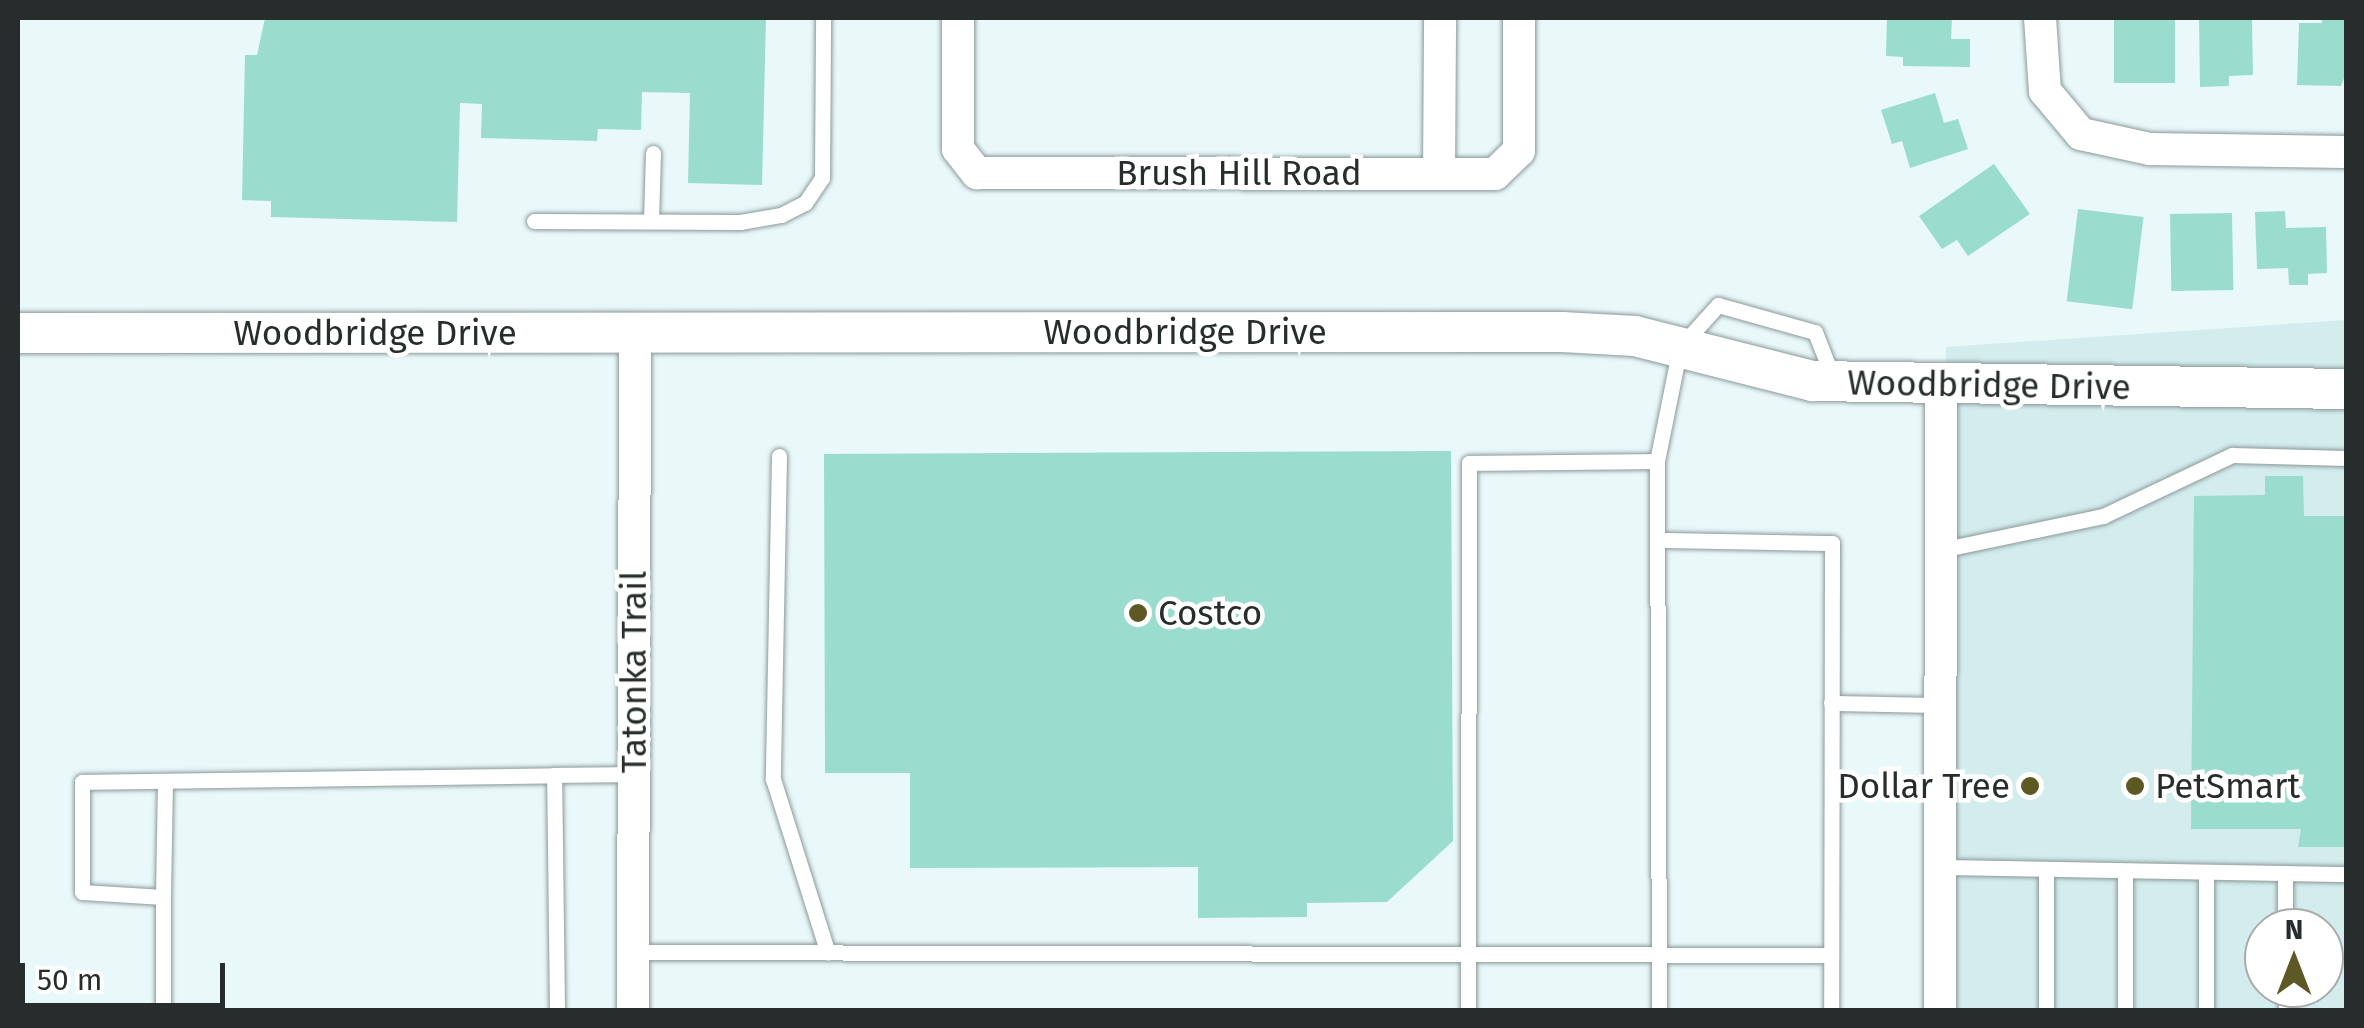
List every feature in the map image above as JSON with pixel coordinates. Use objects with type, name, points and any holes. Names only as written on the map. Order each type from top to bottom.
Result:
[{"type":"street","name":"Brush Hill Road","points":[[958,18],[958,149],[976,173],[1440,174],[1495,174],[1518,155],[1519,18]]},
{"type":"street","points":[[1440,18],[1440,174]]},
{"type":"street","points":[[2040,18],[2045,91],[2081,134],[2150,148],[2346,152]]},
{"type":"street","name":"Woodbridge Drive","points":[[18,333],[1562,332],[1680,347],[1835,382],[1940,388],[2346,389]]},
{"type":"street","name":"Tatonka Trail","points":[[633,1010],[634,333]]},
{"type":"street","points":[[1940,388],[1940,1010]]},
{"type":"lane","points":[[534,221],[740,222],[782,215],[805,202],[822,178],[823,18]]},
{"type":"lane","points":[[651,221],[652,153]]},
{"type":"lane","points":[[1658,1010],[1657,461],[1680,347]]},
{"type":"lane","points":[[1940,550],[2102,516],[2232,455],[2346,458]]},
{"type":"lane","points":[[778,456],[773,780],[828,953]]},
{"type":"lane","points":[[1468,1010],[1469,463],[1657,461]]},
{"type":"lane","points":[[1660,540],[1832,543],[1831,1010]]},
{"type":"lane","points":[[1831,703],[1940,705]]},
{"type":"lane","points":[[163,896],[82,892],[82,782],[633,774]]},
{"type":"lane","points":[[554,776],[558,1010]]},
{"type":"lane","points":[[163,1010],[164,781]]},
{"type":"lane","points":[[1938,868],[2346,874]]},
{"type":"lane","points":[[2046,869],[2046,1010]]},
{"type":"lane","points":[[2125,871],[2125,1010]]},
{"type":"lane","points":[[2206,872],[2206,1010]]},
{"type":"lane","points":[[2285,873],[2285,908]]},
{"type":"lane","points":[[633,952],[1831,954]]},
{"type":"shaded area","points":[[2346,320],[2346,373],[1946,372],[1946,347]]},
{"type":"shaded area","points":[[1945,403],[2346,405],[2346,1010],[1929,1010]]},
{"type":"building","points":[[265,18],[766,18],[762,185],[688,183],[690,93],[642,92],[641,130],[598,129],[597,141],[481,138],[482,104],[460,103],[457,222],[271,217],[271,201],[242,200],[245,55],[257,55]]},
{"type":"building","points":[[1887,18],[1952,18],[1951,39],[1970,39],[1970,67],[1903,66],[1903,57],[1886,56]]},
{"type":"building","points":[[2114,18],[2175,18],[2175,83],[2114,83]]},
{"type":"building","points":[[2199,18],[2252,18],[2253,75],[2229,76],[2229,86],[2200,87]]},
{"type":"building","points":[[2322,18],[2346,18],[2346,73],[2341,86],[2297,85],[2299,23],[2322,23]]},
{"type":"building","points":[[1935,93],[1944,123],[1958,119],[1968,149],[1910,168],[1902,141],[1892,144],[1881,110]]},
{"type":"building","points":[[1994,164],[2030,214],[1968,256],[1957,240],[1942,249],[1919,216]]},
{"type":"building","points":[[2078,209],[2144,217],[2132,309],[2067,301]]},
{"type":"building","points":[[2285,211],[2286,228],[2326,227],[2327,273],[2308,274],[2308,285],[2289,285],[2288,268],[2257,269],[2255,212]]},
{"type":"building","points":[[2232,213],[2233,290],[2171,291],[2170,214]]},
{"type":"building","name":"Costco","points":[[1451,451],[1453,841],[1387,902],[1307,903],[1307,917],[1198,918],[1198,867],[910,868],[910,773],[825,773],[824,454]]},
{"type":"building","points":[[2265,476],[2303,476],[2304,516],[2346,516],[2346,847],[2298,847],[2301,829],[2191,829],[2194,496],[2265,495]]},
{"type":"place","name":"Costco","points":[[1138,613]]},
{"type":"place","name":"Dollar Tree","points":[[2030,786]]},
{"type":"place","name":"PetSmart","points":[[2135,786]]}]
